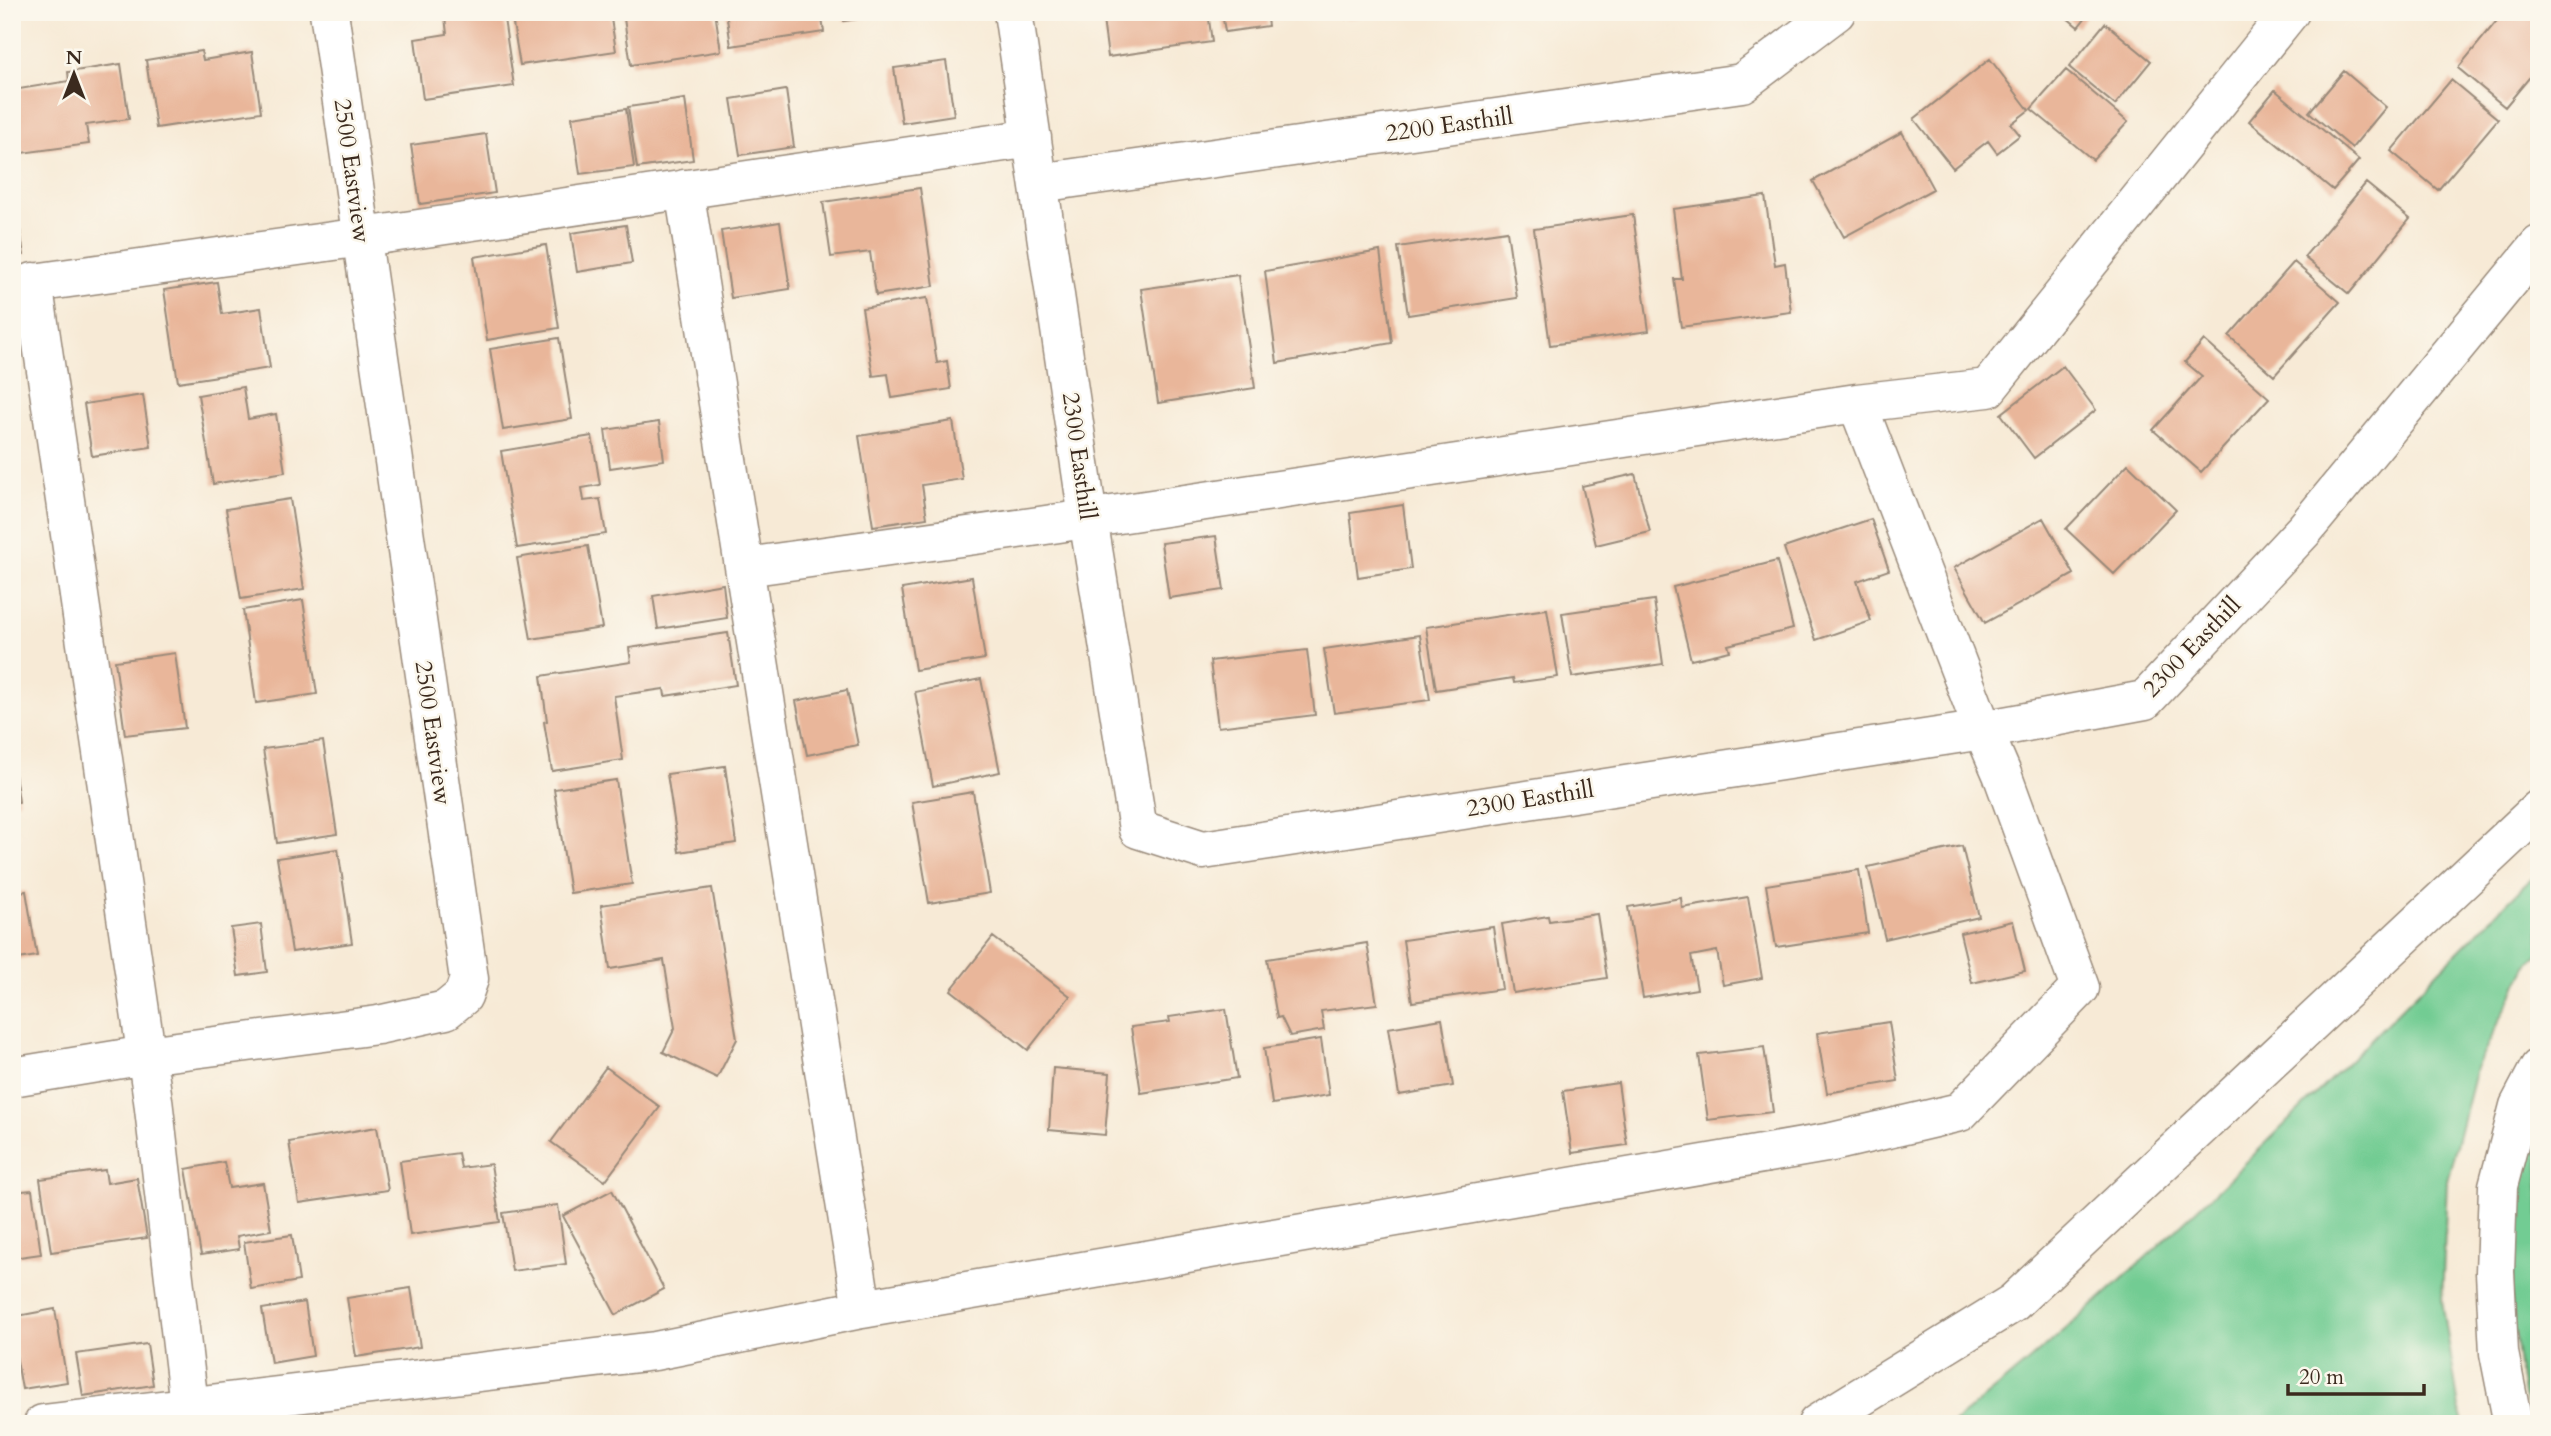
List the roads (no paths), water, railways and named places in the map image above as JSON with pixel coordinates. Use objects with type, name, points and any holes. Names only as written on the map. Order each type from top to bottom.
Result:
[{"type":"main road","name":"2500 Eastview","points":[[12,1077],[146,1055],[378,1025],[446,1010],[463,996],[468,979],[329,12]]},
{"type":"main road","name":"2300 Easthill","points":[[1013,12],[1088,518],[1138,829],[1203,850],[1983,730],[2145,700],[2305,529],[2539,245]]},
{"type":"main road","name":"2200 Easthill","points":[[1039,183],[1742,83],[1836,12]]},
{"type":"main road","points":[[746,567],[1857,403],[1988,388],[2290,12]]},
{"type":"main road","points":[[189,1405],[146,1055],[22,284],[362,237],[1032,138]]},
{"type":"main road","points":[[684,189],[862,1309]]},
{"type":"main road","points":[[43,1424],[654,1350],[862,1309],[1832,1142],[1961,1112],[2080,988],[2002,774],[1857,403]]},
{"type":"main road","points":[[1817,1424],[2012,1303],[2539,809]]},
{"type":"main road","points":[[2513,1424],[2499,1353],[2495,1272],[2498,1186],[2519,1106],[2539,1068]]}]
